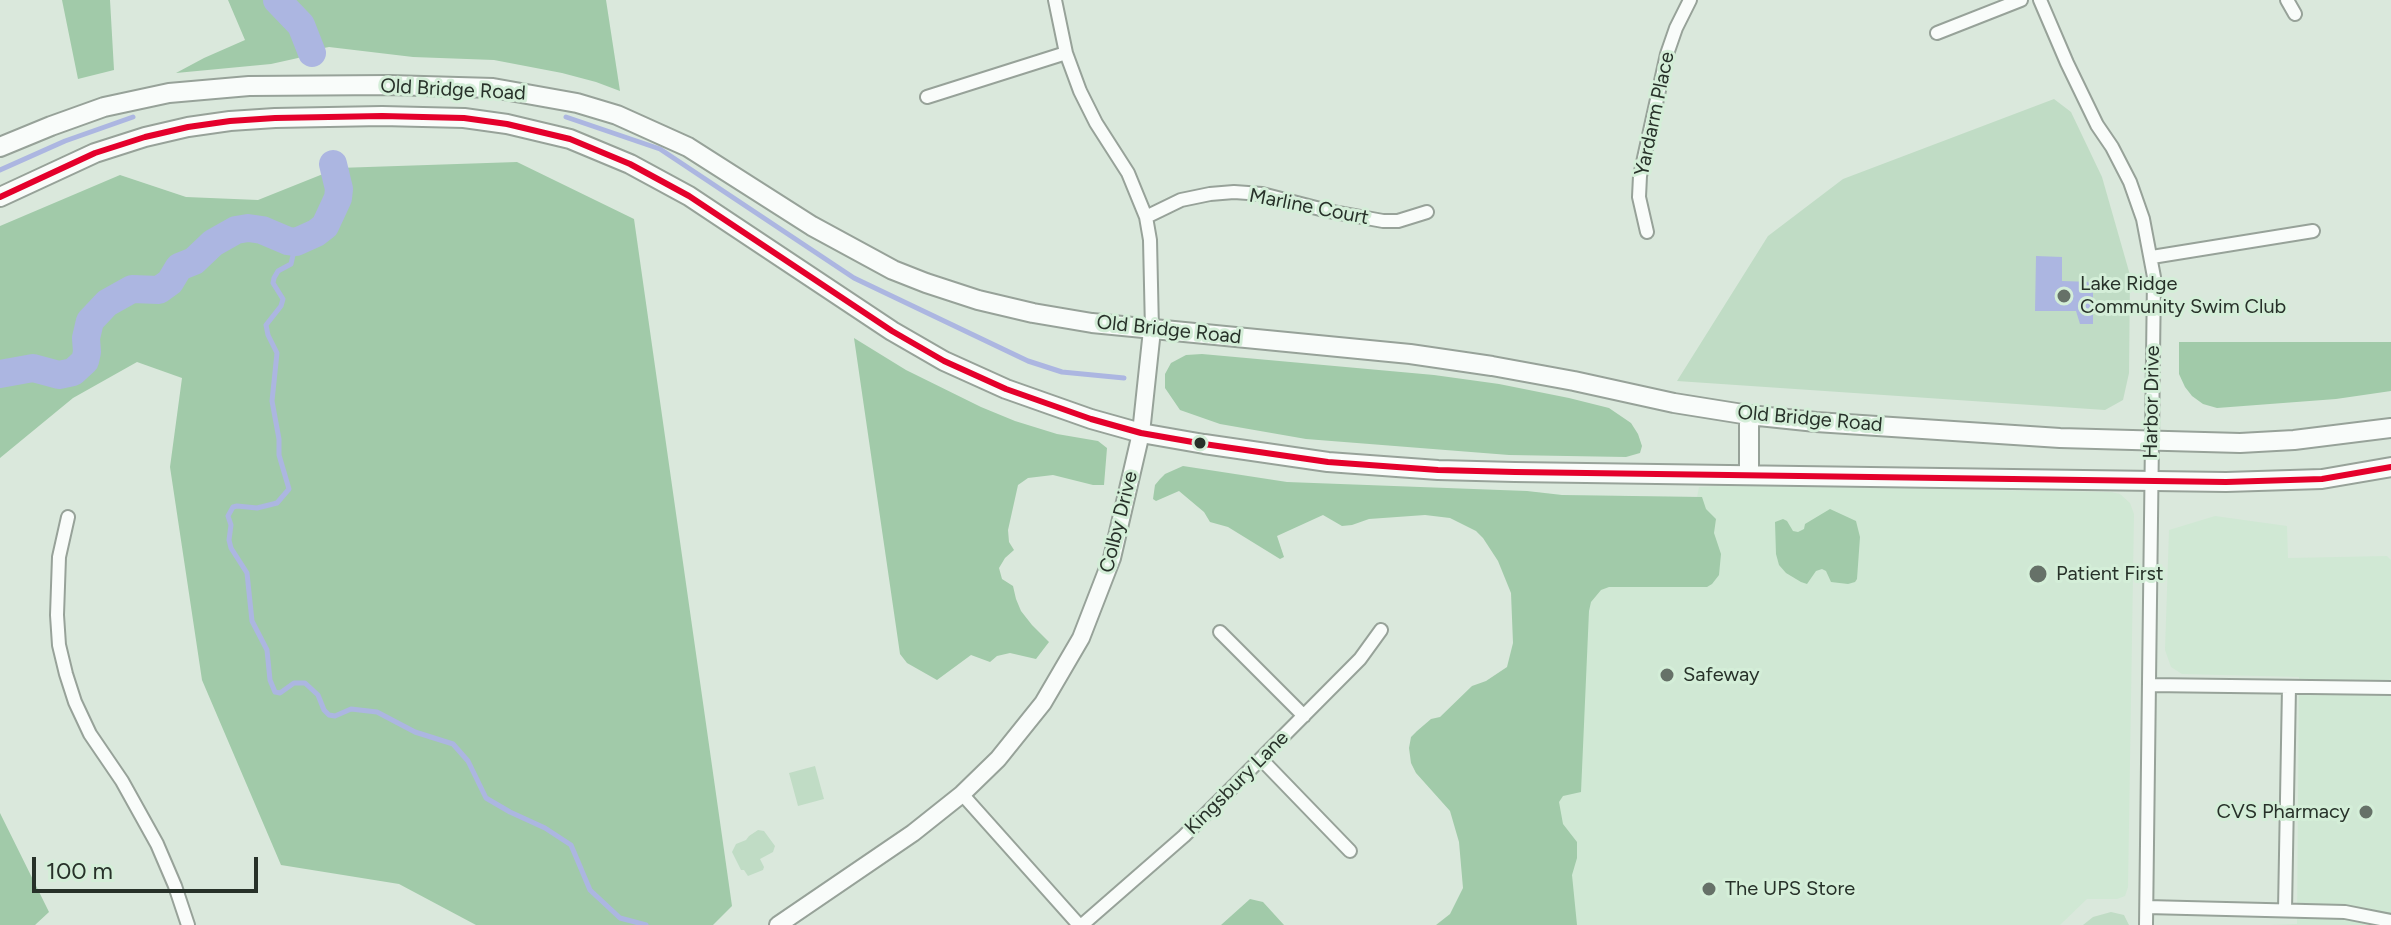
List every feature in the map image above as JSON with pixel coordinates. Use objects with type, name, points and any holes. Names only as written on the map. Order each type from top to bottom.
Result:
[{"type":"main road","name":"Old Bridge Road","points":[[0,147],[104,107],[169,93],[249,86],[493,88],[545,96],[617,115],[688,147],[853,250],[926,283],[1033,313],[1152,330],[1410,354],[1492,366],[1674,403],[1816,422],[2060,438],[2240,443],[2391,428]]},
{"type":"main road","name":"Old Bridge Road","points":[[0,197],[73,162],[118,145],[188,127],[230,121],[382,116],[464,118],[507,124],[570,139],[630,164],[689,196],[852,306],[944,361],[1047,405],[1141,433],[1272,456],[1438,470],[2271,481],[2320,479],[2391,467]]},
{"type":"main road","points":[[1749,415],[1749,474]]},
{"type":"main road","points":[[2357,474],[2391,476]]},
{"type":"street","name":"Colby Drive","points":[[778,925],[913,833],[962,794],[998,759],[1043,703],[1081,638],[1112,558],[1141,433],[1152,330],[1150,240],[1146,217],[1128,173],[1080,91],[1066,53],[1055,0]]},
{"type":"street","name":"Yardarm Place","points":[[1647,232],[1639,197],[1640,176],[1667,54],[1690,0]]},
{"type":"street","points":[[1937,33],[2021,0]]},
{"type":"street","name":"Harbor Drive","points":[[2040,0],[2080,89],[2130,182],[2152,257],[2146,925]]},
{"type":"street","points":[[2287,0],[2295,14]]},
{"type":"street","points":[[927,97],[1066,53]]},
{"type":"street","name":"Marline Court","points":[[1146,217],[1181,200],[1234,192],[1262,194],[1383,221],[1398,221],[1427,212]]},
{"type":"street","points":[[2152,257],[2313,231]]},
{"type":"street","points":[[68,517],[59,557],[57,615],[59,645],[66,674],[90,734],[122,781],[157,844],[188,925]]},
{"type":"street","name":"Kingsbury Lane","points":[[1081,925],[1184,836],[1360,659],[1381,630]]},
{"type":"street","points":[[1220,632],[1304,716]]},
{"type":"street","points":[[2149,685],[2391,688]]},
{"type":"street","points":[[2285,910],[2289,687]]},
{"type":"street","points":[[1261,759],[1350,851]]},
{"type":"street","points":[[962,794],[1081,925]]},
{"type":"street","points":[[2147,907],[2345,912],[2391,921]]},
{"type":"shaded area","points":[[2054,99],[2071,112],[2102,177],[2130,275],[2129,373],[2123,400],[2105,410],[1677,381],[1768,236],[1843,179]]},
{"type":"shaded area","points":[[1788,481],[1909,482],[1985,490],[2111,492],[2120,494],[2130,503],[2134,514],[2128,887],[2125,896],[2087,899],[2060,925],[1514,925],[1535,492],[1697,497],[1699,487]]},
{"type":"shaded area","points":[[2215,516],[2287,526],[2288,558],[2387,556],[2391,560],[2391,925],[2270,925],[2297,924],[2299,677],[2182,674],[2171,667],[2165,650],[2169,530]]},
{"type":"shaded area","points":[[815,766],[824,799],[798,806],[789,773]]},
{"type":"shaded area","points":[[758,830],[764,831],[775,846],[773,852],[760,859],[763,870],[748,876],[741,870],[732,852],[736,844]]},
{"type":"shaded area","points":[[2111,912],[2124,915],[2129,925],[2083,925],[2093,917]]},
{"type":"green space","points":[[62,0],[110,0],[114,70],[78,79]]},
{"type":"green space","points":[[228,0],[606,0],[620,91],[562,73],[494,60],[413,57],[329,47],[271,64],[176,73],[245,40]]},
{"type":"green space","points":[[517,162],[634,219],[732,906],[713,925],[476,925],[399,884],[281,865],[202,680],[170,467],[182,378],[137,362],[73,398],[0,458],[0,226],[120,175],[186,197],[258,200],[338,168]]},
{"type":"green space","points":[[854,338],[906,370],[981,407],[1057,434],[1098,441],[1107,448],[1104,485],[1053,475],[1028,478],[1018,485],[1008,530],[1009,542],[1014,550],[999,568],[1002,579],[1013,586],[1021,611],[1049,642],[1036,659],[1010,653],[997,656],[990,662],[971,655],[937,680],[907,663],[900,654]]},
{"type":"green space","points":[[2179,342],[2391,342],[2391,391],[2336,399],[2217,408],[2203,404],[2185,387],[2179,374]]},
{"type":"green space","points":[[1186,355],[1434,375],[1569,398],[1609,408],[1631,423],[1642,446],[1640,453],[1626,457],[1509,455],[1306,439],[1220,424],[1180,410],[1165,388],[1165,374],[1171,363]]},
{"type":"green space","points":[[1183,466],[1287,482],[1562,495],[1702,497],[1706,509],[1716,519],[1714,533],[1721,554],[1719,575],[1712,584],[1707,587],[1609,587],[1601,590],[1591,602],[1581,792],[1563,796],[1559,802],[1563,824],[1577,842],[1572,875],[1577,925],[1436,925],[1450,914],[1463,888],[1459,842],[1450,811],[1416,773],[1409,748],[1411,737],[1431,719],[1440,717],[1472,686],[1507,667],[1513,643],[1511,593],[1498,561],[1483,538],[1450,518],[1425,515],[1369,519],[1342,526],[1323,515],[1277,536],[1284,557],[1280,559],[1228,527],[1210,522],[1204,512],[1179,491],[1156,501],[1153,499],[1155,485],[1160,479]]},
{"type":"green space","points":[[1830,509],[1856,521],[1860,537],[1857,579],[1848,584],[1831,582],[1822,569],[1816,571],[1807,584],[1801,582],[1779,565],[1775,522],[1783,519],[1793,531],[1798,532],[1804,529],[1805,524]]},
{"type":"green space","points":[[0,813],[49,912],[35,925],[0,925]]},
{"type":"green space","points":[[1250,899],[1263,902],[1284,925],[1221,925]]},
{"type":"water","name":"Lake Ridge Community Swim Club","points":[[2036,256],[2062,257],[2062,281],[2093,282],[2093,324],[2080,324],[2076,311],[2035,311]]},
{"type":"waterway","points":[[277,0],[301,25],[312,53]]},
{"type":"waterway","points":[[0,170],[65,141],[133,117]]},
{"type":"waterway","points":[[566,117],[660,149],[854,278],[1028,361],[1062,372],[1124,378]]},
{"type":"waterway","points":[[0,374],[33,368],[59,375],[73,372],[85,361],[90,321],[107,303],[132,289],[159,290],[170,282],[179,267],[194,261],[213,243],[236,230],[262,230],[296,242],[316,233],[325,226],[338,198],[333,164]]},
{"type":"waterway","points":[[296,242],[291,264],[278,271],[274,278],[273,283],[283,299],[266,325],[277,353],[272,401],[279,455],[289,489],[277,503],[257,508],[233,507],[228,516],[231,548],[247,573],[252,621],[267,650],[270,680],[275,692],[280,693],[294,683],[305,683],[318,695],[329,715],[335,716],[351,709],[377,712],[415,732],[453,744],[468,761],[486,798],[571,845],[590,890],[620,918],[646,925]]},
{"type":"transit line","points":[[0,197],[95,153],[188,127],[275,118],[464,118],[507,124],[570,139],[630,164],[689,196],[892,331],[944,361],[1006,389],[1141,433],[1328,462],[1438,470],[2226,482],[2322,479],[2391,467]]},
{"type":"place","name":"Lake Ridge Community Swim Club","points":[[2064,296]]},
{"type":"place","name":"Patient First","points":[[2038,574]]},
{"type":"place","name":"Safeway","points":[[1667,675]]},
{"type":"place","name":"CVS Pharmacy","points":[[2366,812]]},
{"type":"place","name":"The UPS Store","points":[[1709,889]]}]
